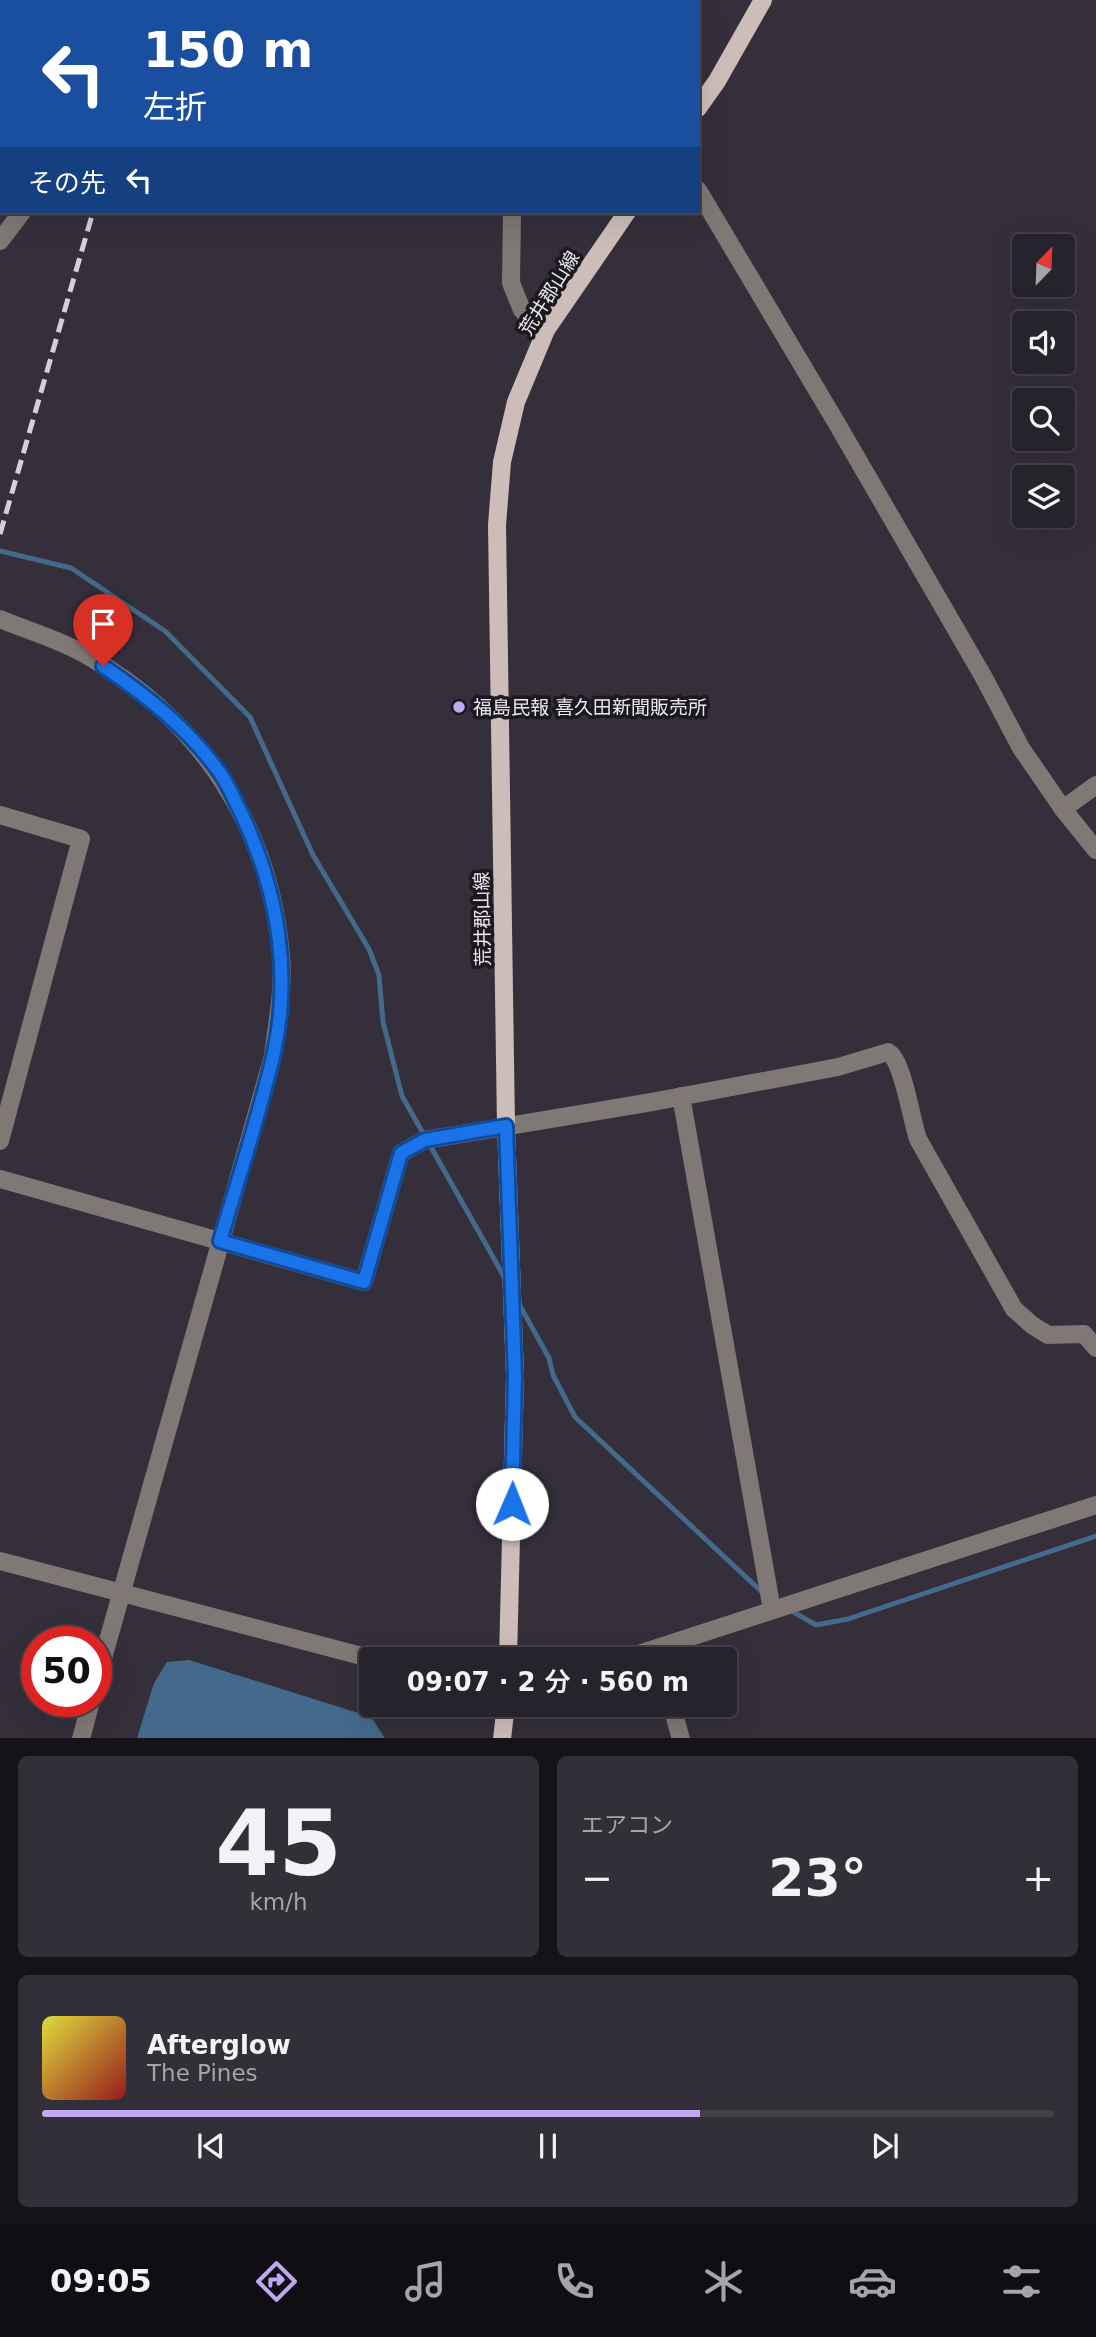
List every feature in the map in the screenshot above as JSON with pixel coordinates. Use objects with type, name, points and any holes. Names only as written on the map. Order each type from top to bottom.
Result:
[{"type":"main road","points":[[700,105],[764,0]]},
{"type":"main road","name":"荒井郡山線","points":[[508,1647],[515,1376],[506,1126],[497,525],[502,462],[516,402],[546,330],[626,214]]},
{"type":"main road","points":[[502,1738],[504,1717]]},
{"type":"street","points":[[700,193],[843,434],[1021,748],[1063,809],[1096,850]]},
{"type":"street","points":[[0,241],[20,214]]},
{"type":"street","points":[[512,214],[511,283],[522,310],[546,330]]},
{"type":"street","points":[[0,619],[67,645],[117,675],[177,724],[220,774],[262,860],[272,892],[281,956],[282,988],[273,1056],[112,1626]]},
{"type":"street","points":[[1063,809],[1096,785]]},
{"type":"street","points":[[0,815],[81,839],[0,1140]]},
{"type":"street","points":[[0,1179],[364,1282],[401,1153],[425,1140],[838,1067],[888,1052],[895,1055],[900,1067],[918,1139],[1014,1309],[1048,1335],[1084,1334],[1096,1348]]},
{"type":"street","points":[[681,1096],[772,1610]]},
{"type":"street","points":[[674,1647],[772,1610],[1096,1505]]},
{"type":"street","points":[[0,1561],[359,1655]]},
{"type":"street","points":[[81,1738],[87,1717]]},
{"type":"street","points":[[675,1717],[681,1738]]},
{"type":"water","points":[[189,1660],[359,1713],[359,1717],[371,1717],[385,1738],[137,1738],[154,1683],[167,1662]]},
{"type":"waterway","points":[[0,551],[71,568],[165,631],[250,717],[313,855],[369,949],[379,975],[383,1022],[402,1096],[506,1280]]},
{"type":"waterway","points":[[519,1304],[549,1358],[553,1375],[575,1417],[764,1594]]},
{"type":"waterway","points":[[790,1610],[816,1625],[848,1619],[1096,1536]]},
{"type":"railway","points":[[0,534],[92,214]]},
{"type":"place","name":"福島民報 喜久田新聞販売所","points":[[459,707]]},
{"type":"route","points":[[103,666],[177,724],[220,774],[262,860],[272,892],[281,956],[282,988],[273,1056],[220,1241],[364,1282],[401,1153],[425,1140],[506,1126],[515,1376],[512,1504]]}]
